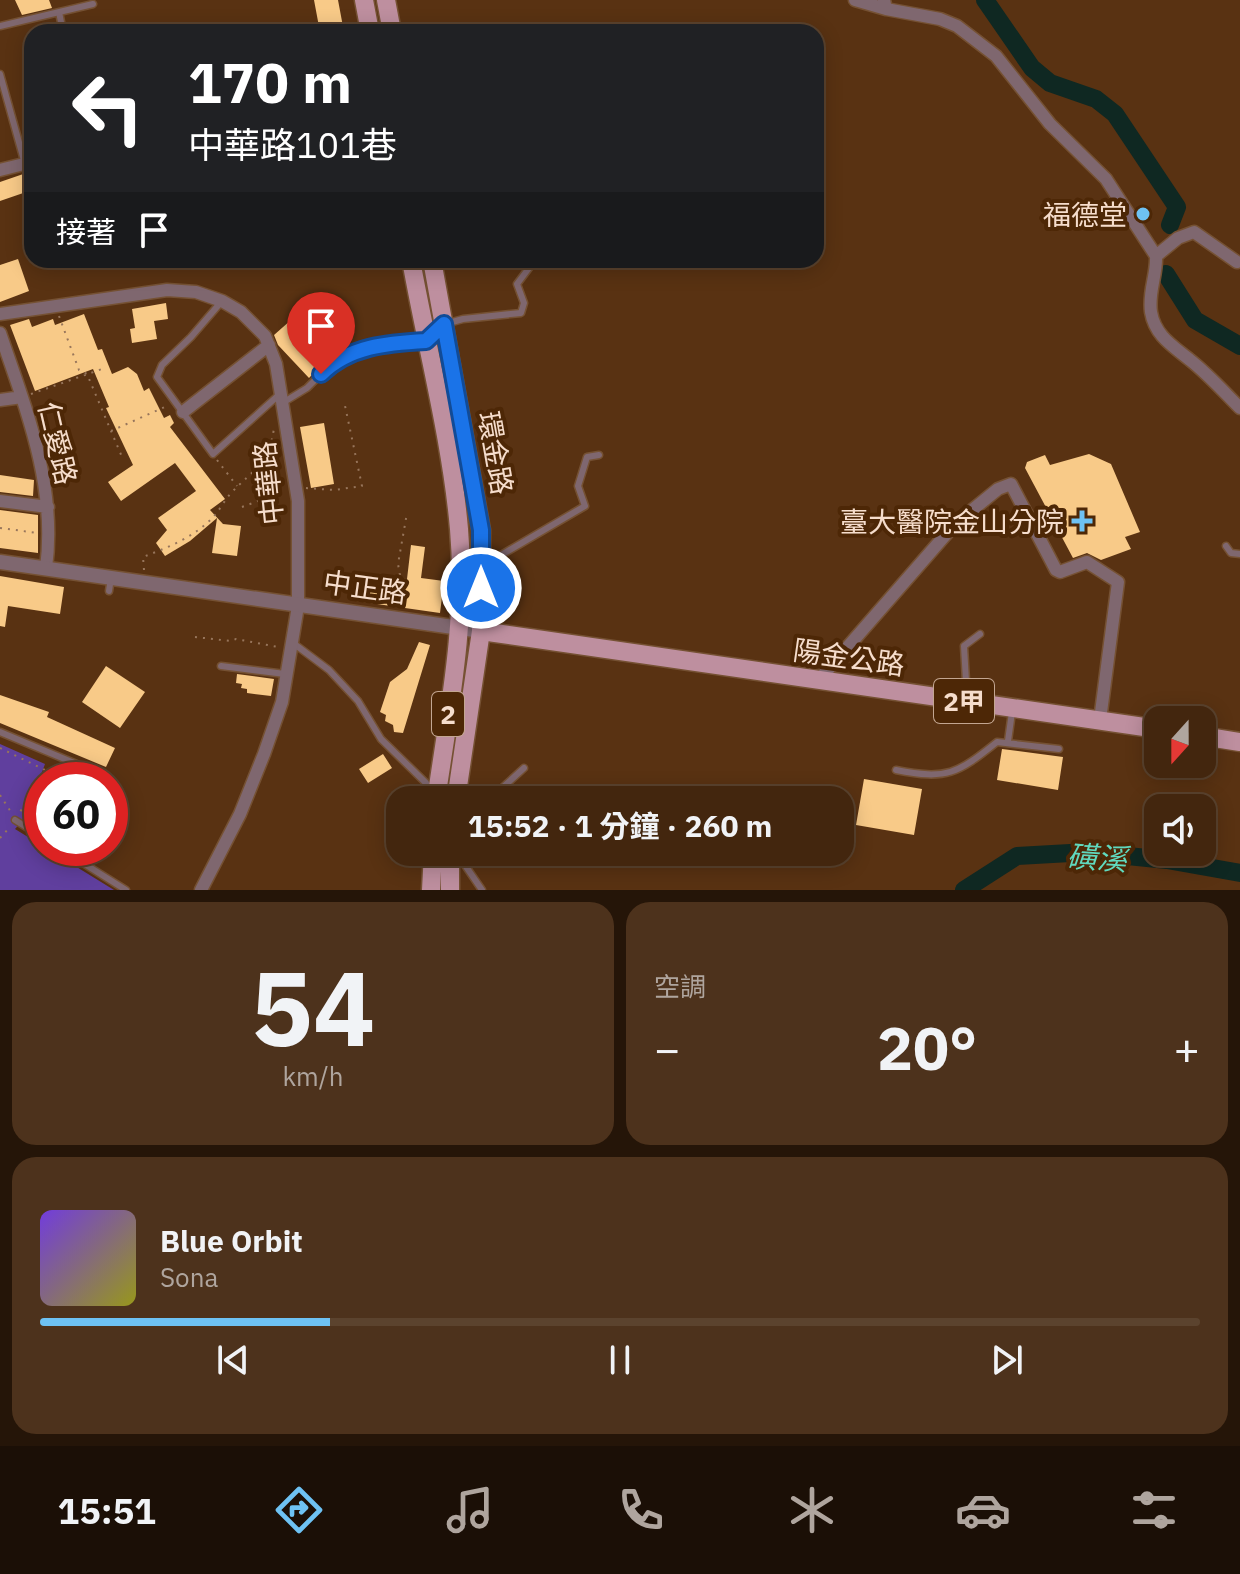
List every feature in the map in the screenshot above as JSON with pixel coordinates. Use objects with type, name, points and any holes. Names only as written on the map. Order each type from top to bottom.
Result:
[{"type":"main road","points":[[364,0],[368,24]]},
{"type":"main road","points":[[386,0],[390,24]]},
{"type":"main road","name":"環金路","points":[[412,268],[459,529],[461,629],[435,786]]},
{"type":"main road","name":"環金路","points":[[434,268],[481,530],[481,631],[458,786]]},
{"type":"main road","name":"中正路","points":[[481,631],[769,674]]},
{"type":"main road","name":"陽金公路","points":[[769,674],[1144,727]]},
{"type":"main road","points":[[1216,738],[1240,742]]},
{"type":"main road","points":[[431,890],[432,866]]},
{"type":"main road","points":[[450,866],[450,890]]},
{"type":"street","points":[[855,0],[940,19],[957,26],[996,56],[1050,124],[1106,179],[1156,256],[1157,267],[1151,285],[1151,314],[1159,332],[1169,346],[1188,358],[1240,408]]},
{"type":"street","points":[[0,170],[24,164]]},
{"type":"street","points":[[1156,256],[1178,238],[1194,232],[1237,262]]},
{"type":"street","name":"中華路","points":[[0,314],[167,290],[196,292],[241,312],[265,336],[269,345],[283,397],[296,488],[298,606],[282,702],[240,814],[201,890]]},
{"type":"street","name":"仁愛路","points":[[0,333],[38,445],[48,507],[46,568]]},
{"type":"street","points":[[179,407],[269,345]]},
{"type":"street","points":[[0,400],[22,397]]},
{"type":"street","points":[[818,681],[955,524],[998,489],[1011,484],[1056,570],[1060,572],[1087,562],[1118,582],[1100,720]]},
{"type":"street","points":[[0,501],[48,507]]},
{"type":"street","name":"中正路","points":[[0,562],[46,568],[110,585],[144,584],[481,631]]},
{"type":"lane","points":[[0,26],[93,4]]},
{"type":"lane","points":[[59,12],[61,24]]},
{"type":"lane","points":[[0,74],[24,148]]},
{"type":"lane","points":[[222,301],[162,365],[157,377],[213,454],[265,407],[307,388],[335,360],[379,343],[426,341],[444,324],[463,319],[521,313],[524,303],[517,284],[529,268]]},
{"type":"lane","points":[[481,567],[585,506],[578,486],[587,457],[599,455]]},
{"type":"lane","points":[[1226,546],[1231,553],[1240,554]]},
{"type":"lane","points":[[967,702],[964,646],[980,634]]},
{"type":"lane","points":[[292,646],[329,670],[358,701],[381,739],[427,786]]},
{"type":"lane","points":[[221,666],[287,674]]},
{"type":"lane","points":[[1008,741],[1013,708]]},
{"type":"lane","points":[[0,732],[72,762]]},
{"type":"lane","points":[[896,770],[932,777],[965,768],[997,742],[1059,749]]},
{"type":"lane","points":[[504,786],[524,768]]},
{"type":"lane","points":[[15,820],[24,826]]},
{"type":"lane","points":[[88,866],[126,890]]},
{"type":"lane","points":[[466,866],[482,890]]},
{"type":"path","points":[[56,308],[79,370],[87,374],[122,457]]},
{"type":"path","points":[[22,397],[102,369]]},
{"type":"path","points":[[242,507],[296,488],[334,490],[362,486],[344,401]]},
{"type":"path","points":[[111,431],[179,407]]},
{"type":"path","points":[[144,584],[143,557],[177,543],[210,521],[238,487],[261,467],[272,442],[275,421],[265,407]]},
{"type":"path","points":[[213,454],[238,487]]},
{"type":"path","points":[[392,620],[402,587],[398,564],[407,513]]},
{"type":"path","points":[[0,528],[48,535]]},
{"type":"path","points":[[195,637],[292,646]]},
{"type":"path","points":[[0,748],[45,770],[15,820],[0,838]]},
{"type":"path","points":[[0,795],[15,820]]},
{"type":"path","points":[[0,806],[6,804]]},
{"type":"shaded area","points":[[0,744],[40,762],[24,762],[24,819],[15,829],[24,835],[24,866],[75,866],[114,890],[0,890]]},
{"type":"building","points":[[15,0],[49,0],[52,8],[22,15]]},
{"type":"building","points":[[314,0],[338,0],[342,24],[318,24]]},
{"type":"building","points":[[24,174],[24,193],[0,201],[0,182]]},
{"type":"building","points":[[18,259],[29,291],[0,302],[0,265]]},
{"type":"building","points":[[166,303],[168,319],[154,321],[157,339],[132,343],[130,329],[135,328],[132,309]]},
{"type":"building","points":[[84,314],[98,350],[102,349],[112,374],[128,367],[137,374],[144,391],[149,388],[164,418],[170,415],[174,423],[170,427],[225,499],[210,510],[223,524],[241,526],[237,556],[212,553],[217,518],[190,541],[165,556],[156,543],[167,530],[158,518],[196,491],[175,463],[121,501],[108,482],[133,465],[106,408],[109,407],[93,369],[35,391],[10,325],[29,319],[32,327],[53,319],[55,325]]},
{"type":"building","points":[[291,320],[316,348],[342,320],[354,330],[309,378],[278,345],[274,335]]},
{"type":"building","points":[[324,423],[334,484],[311,488],[300,427]]},
{"type":"building","points":[[1089,454],[1111,464],[1140,532],[1125,537],[1131,549],[1101,560],[1087,553],[1073,558],[1025,468],[1027,462],[1045,455],[1050,465]]},
{"type":"building","points":[[0,475],[34,480],[33,496],[0,492]]},
{"type":"building","points":[[0,510],[38,515],[38,553],[0,548]]},
{"type":"building","points":[[411,545],[425,547],[421,578],[444,581],[440,613],[356,601],[360,573],[407,579]]},
{"type":"building","points":[[0,576],[64,587],[60,614],[8,606],[5,627],[0,626]]},
{"type":"building","points":[[419,642],[430,645],[403,733],[394,732],[393,725],[385,721],[386,715],[380,712],[390,682],[407,669]]},
{"type":"building","points":[[106,666],[145,692],[120,728],[82,702]]},
{"type":"building","points":[[237,674],[274,679],[271,696],[247,693],[247,689],[241,688],[242,684],[236,683]]},
{"type":"building","points":[[0,695],[49,712],[47,717],[115,748],[108,762],[94,762],[0,723]]},
{"type":"building","points":[[1002,749],[1063,757],[1058,790],[997,780]]},
{"type":"building","points":[[383,754],[392,768],[368,783],[359,769]]},
{"type":"building","points":[[864,779],[922,789],[914,835],[856,825]]},
{"type":"waterway","points":[[985,0],[1032,68],[1050,83],[1096,99],[1115,114],[1177,207],[1170,225]]},
{"type":"waterway","points":[[1166,274],[1195,320],[1240,346]]},
{"type":"waterway","name":"磺溪","points":[[964,890],[1017,856],[1088,852],[1167,860],[1240,873]]},
{"type":"place","name":"福德堂","points":[[1143,214]]},
{"type":"place","name":"臺大醫院金山分院","points":[[1082,521]]},
{"type":"route","points":[[321,374],[335,360],[379,343],[426,341],[444,324],[481,530],[481,588]]}]
